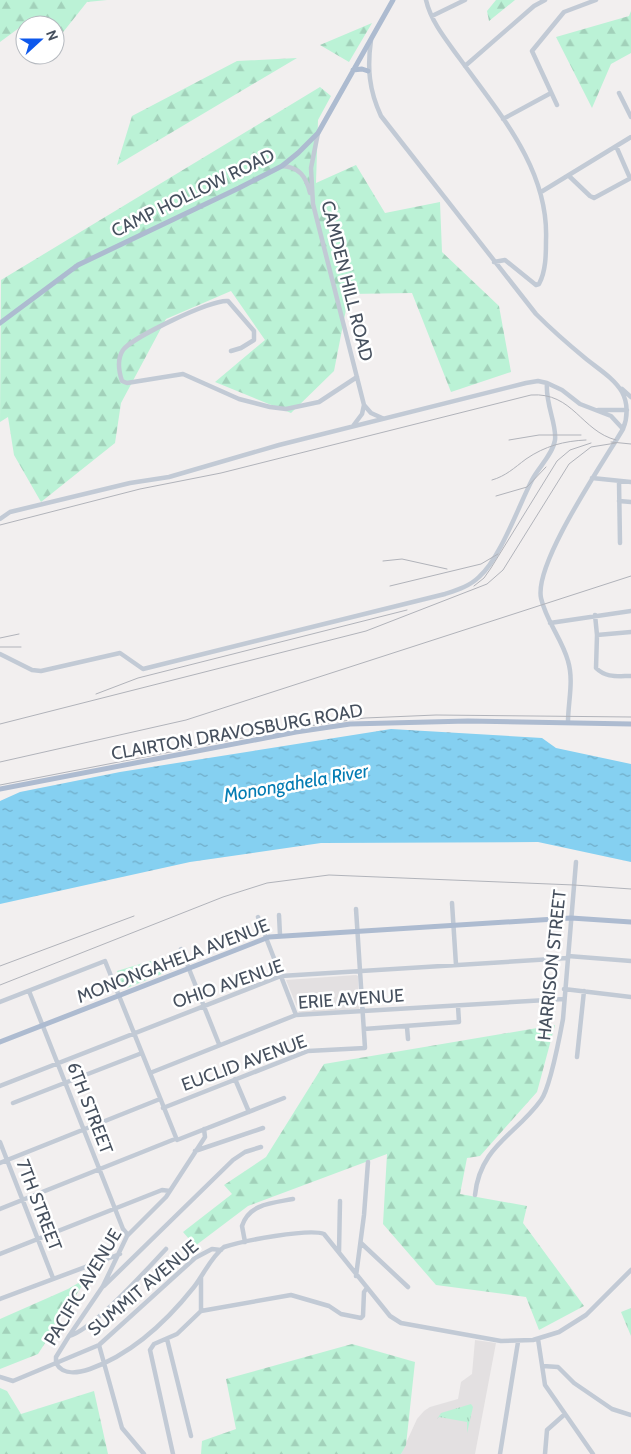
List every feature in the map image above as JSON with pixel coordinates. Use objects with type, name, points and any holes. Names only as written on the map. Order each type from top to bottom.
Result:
[{"type":"main road","name":"CAMP HOLLOW ROAD","points":[[0,323],[78,265],[282,166],[318,133],[393,0]]},
{"type":"main road","points":[[353,70],[362,69],[368,71]]},
{"type":"main road","name":"CLAIRTON DRAVOSBURG ROAD","points":[[0,789],[350,724],[429,721],[631,724]]},
{"type":"main road","name":"MONONGAHELA AVENUE","points":[[0,1042],[266,937],[571,918],[631,922]]},
{"type":"street","points":[[426,0],[432,16],[504,119],[528,158],[541,192],[547,233],[546,259],[539,284],[536,285],[505,260],[494,262]]},
{"type":"street","points":[[432,16],[464,0]]},
{"type":"street","points":[[466,66],[534,6],[544,0]]},
{"type":"street","points":[[557,105],[532,51],[564,12],[596,0]]},
{"type":"street","points":[[371,39],[368,71],[375,102],[381,116],[494,262],[550,328],[631,397]]},
{"type":"street","points":[[504,119],[551,93]]},
{"type":"street","points":[[619,93],[631,117]]},
{"type":"street","name":"CAMDEN HILL ROAD","points":[[318,133],[312,168],[313,204],[364,405]]},
{"type":"street","points":[[541,192],[569,176],[574,170],[631,137]]},
{"type":"street","points":[[569,176],[594,198],[631,178],[616,146]]},
{"type":"street","points":[[282,166],[296,168],[302,173],[308,184],[313,204]]},
{"type":"street","points":[[231,351],[241,348],[254,340],[254,331],[228,302],[221,300],[197,308],[136,340],[122,351],[118,368],[122,380],[127,383],[183,374],[238,399],[270,407],[286,408],[299,408],[320,402],[357,377]]},
{"type":"street","points":[[0,519],[10,512],[126,484],[169,476],[382,418],[497,392],[526,382],[538,381],[547,384],[593,410],[616,419],[623,429]]},
{"type":"street","points":[[0,654],[32,670],[41,671],[120,653],[143,669],[445,594],[471,583],[486,570],[493,559],[520,509],[532,480],[553,445],[555,434],[546,396],[547,384]]},
{"type":"street","points":[[568,722],[569,663],[541,598],[541,578],[592,478],[629,418],[625,400],[619,387]]},
{"type":"street","points":[[364,405],[372,413],[382,418]]},
{"type":"street","points":[[353,426],[362,414],[364,405]]},
{"type":"street","points":[[593,410],[626,410]]},
{"type":"street","points":[[592,478],[631,482]]},
{"type":"street","points":[[619,481],[620,543]]},
{"type":"street","points":[[619,501],[631,502]]},
{"type":"street","points":[[550,622],[631,611]]},
{"type":"street","points":[[595,615],[597,635],[596,668],[608,676],[631,676]]},
{"type":"street","points":[[597,635],[631,632]]},
{"type":"street","name":"HARRISON STREET","points":[[475,1195],[476,1187],[490,1151],[543,1098],[558,1044],[564,999],[576,862]]},
{"type":"street","points":[[452,903],[456,965]]},
{"type":"street","points":[[356,909],[364,1029],[459,1022],[458,1006]]},
{"type":"street","points":[[279,915],[280,935]]},
{"type":"street","points":[[258,917],[296,1015]]},
{"type":"street","points":[[181,949],[219,1044]]},
{"type":"street","name":"OHIO AVENUE","points":[[0,1086],[133,1032],[281,976],[568,957],[631,961]]},
{"type":"street","points":[[0,1002],[105,961],[176,1139]]},
{"type":"street","points":[[564,989],[631,997]]},
{"type":"street","name":"6TH STREET","points":[[28,991],[123,1229],[128,1235]]},
{"type":"street","points":[[577,1057],[584,991]]},
{"type":"street","name":"ERIE AVENUE","points":[[150,1073],[296,1015],[564,999]]},
{"type":"street","points":[[407,1027],[408,1039]]},
{"type":"street","name":"EUCLID AVENUE","points":[[163,1108],[308,1051],[365,1048],[364,1029]]},
{"type":"street","points":[[13,1103],[142,1053]]},
{"type":"street","points":[[236,1079],[249,1112]]},
{"type":"street","points":[[0,1209],[284,1098]]},
{"type":"street","points":[[0,1163],[160,1100]]},
{"type":"street","points":[[195,1151],[262,1128]]},
{"type":"street","name":"PACIFIC AVENUE","points":[[56,1363],[56,1357],[103,1286],[128,1235],[166,1197],[205,1137],[204,1130]]},
{"type":"street","name":"7TH STREET","points":[[0,1142],[53,1278]]},
{"type":"street","points":[[103,1286],[233,1160],[245,1152],[261,1147]]},
{"type":"street","points":[[183,1159],[189,1160]]},
{"type":"street","points":[[356,1276],[361,1243],[368,1162]]},
{"type":"street","points":[[0,1254],[162,1190],[170,1191]]},
{"type":"street","points":[[245,1242],[242,1226],[251,1211],[264,1204],[293,1199]]},
{"type":"street","points":[[340,1201],[339,1252],[386,1312],[401,1323],[468,1336],[518,1342],[538,1339],[559,1332],[578,1320],[631,1270]]},
{"type":"street","name":"SUMMIT AVENUE","points":[[0,1377],[13,1381],[99,1345],[195,1258],[212,1249],[221,1250],[245,1242],[316,1231],[324,1234],[339,1252]]},
{"type":"street","points":[[361,1243],[408,1287]]},
{"type":"street","points":[[69,1336],[82,1330],[96,1319],[166,1249]]},
{"type":"street","points":[[56,1363],[63,1370],[77,1373],[106,1363],[134,1346],[180,1304],[221,1250]]},
{"type":"street","points":[[0,1299],[120,1254]]},
{"type":"street","points":[[201,1277],[201,1311]]},
{"type":"street","points":[[173,1454],[150,1356],[152,1346],[182,1330],[201,1311],[291,1295],[328,1306],[341,1314],[361,1318],[363,1316],[364,1292],[367,1288]]},
{"type":"street","points":[[166,1339],[191,1436]]},
{"type":"street","points":[[538,1339],[545,1385],[593,1454]]},
{"type":"street","points":[[500,1454],[518,1342]]},
{"type":"street","points":[[99,1345],[106,1363],[122,1428],[144,1454]]},
{"type":"street","points":[[543,1366],[558,1367],[574,1383],[612,1409],[631,1415]]},
{"type":"street","points":[[545,1454],[547,1430],[552,1423],[565,1414]]},
{"type":"shaded area","points":[[358,976],[359,1009],[300,1014],[286,980]]},
{"type":"shaded area","points":[[475,1340],[496,1343],[475,1454],[401,1454],[417,1419],[424,1411],[430,1407],[458,1399],[461,1382],[472,1374]]},
{"type":"green space","points":[[0,0],[107,0],[87,2],[65,30],[65,15],[15,15],[15,31],[0,42]]},
{"type":"green space","points":[[496,0],[515,0],[489,21],[487,11]]},
{"type":"green space","points":[[631,11],[631,53],[611,64],[592,108],[556,37],[629,16]]},
{"type":"green space","points":[[372,23],[349,62],[320,45]]},
{"type":"green space","points":[[297,58],[117,165],[132,116],[237,61]]},
{"type":"green space","points":[[320,87],[331,96],[318,120],[316,183],[356,165],[385,213],[440,202],[442,252],[499,306],[511,372],[451,392],[412,293],[349,294],[334,371],[291,413],[215,382],[265,340],[231,291],[166,319],[121,403],[115,443],[41,502],[14,455],[8,417],[0,422],[1,280]]},
{"type":"green space","points":[[150,961],[163,962],[169,971],[127,988],[127,982],[121,983],[117,971]]},
{"type":"green space","points":[[555,1025],[537,1092],[480,1156],[467,1158],[460,1194],[527,1206],[523,1223],[584,1306],[539,1330],[526,1297],[436,1285],[383,1224],[387,1154],[248,1206],[195,1246],[183,1232],[232,1194],[224,1185],[266,1157],[324,1064]]},
{"type":"green space","points":[[87,1278],[38,1354],[0,1369],[0,1319],[68,1289]]},
{"type":"green space","points":[[631,1308],[631,1336],[621,1312]]},
{"type":"green space","points":[[352,1344],[415,1362],[406,1445],[401,1454],[201,1454],[202,1441],[236,1429],[226,1379]]},
{"type":"green space","points":[[0,1388],[7,1391],[21,1414],[94,1391],[108,1454],[0,1454]]},
{"type":"green space","points":[[471,1404],[473,1407],[467,1433],[467,1422],[439,1417],[437,1419],[441,1413]]},
{"type":"water","name":"Monongahela River","points":[[391,729],[542,738],[556,748],[631,764],[631,862],[538,842],[321,843],[190,862],[0,904],[0,801],[20,792],[120,772]]},
{"type":"railway","points":[[0,525],[140,489],[221,473],[531,395],[545,396],[557,400],[594,429],[616,440]]},
{"type":"railway","points":[[509,440],[539,435],[581,435]]},
{"type":"railway","points":[[492,480],[506,474],[533,454],[562,443],[586,440]]},
{"type":"railway","points":[[611,442],[631,444]]},
{"type":"railway","points":[[474,586],[484,578],[491,568],[557,461],[570,450],[591,443]]},
{"type":"railway","points":[[0,724],[366,631],[487,584],[503,570],[569,464],[591,447],[616,443]]},
{"type":"railway","points":[[496,496],[527,487],[546,467]]},
{"type":"railway","points":[[390,586],[481,564],[498,554]]},
{"type":"railway","points":[[383,561],[402,559],[447,569]]},
{"type":"railway","points":[[0,762],[186,720],[631,576]]},
{"type":"railway","points":[[96,694],[138,678],[407,610]]},
{"type":"railway","points":[[0,638],[19,634]]},
{"type":"railway","points":[[0,647],[21,647]]},
{"type":"railway","points":[[0,785],[294,728],[365,718],[436,715],[631,717]]},
{"type":"railway","points":[[0,985],[223,897],[267,883],[329,875],[631,889]]},
{"type":"railway","points":[[0,966],[134,916]]}]
